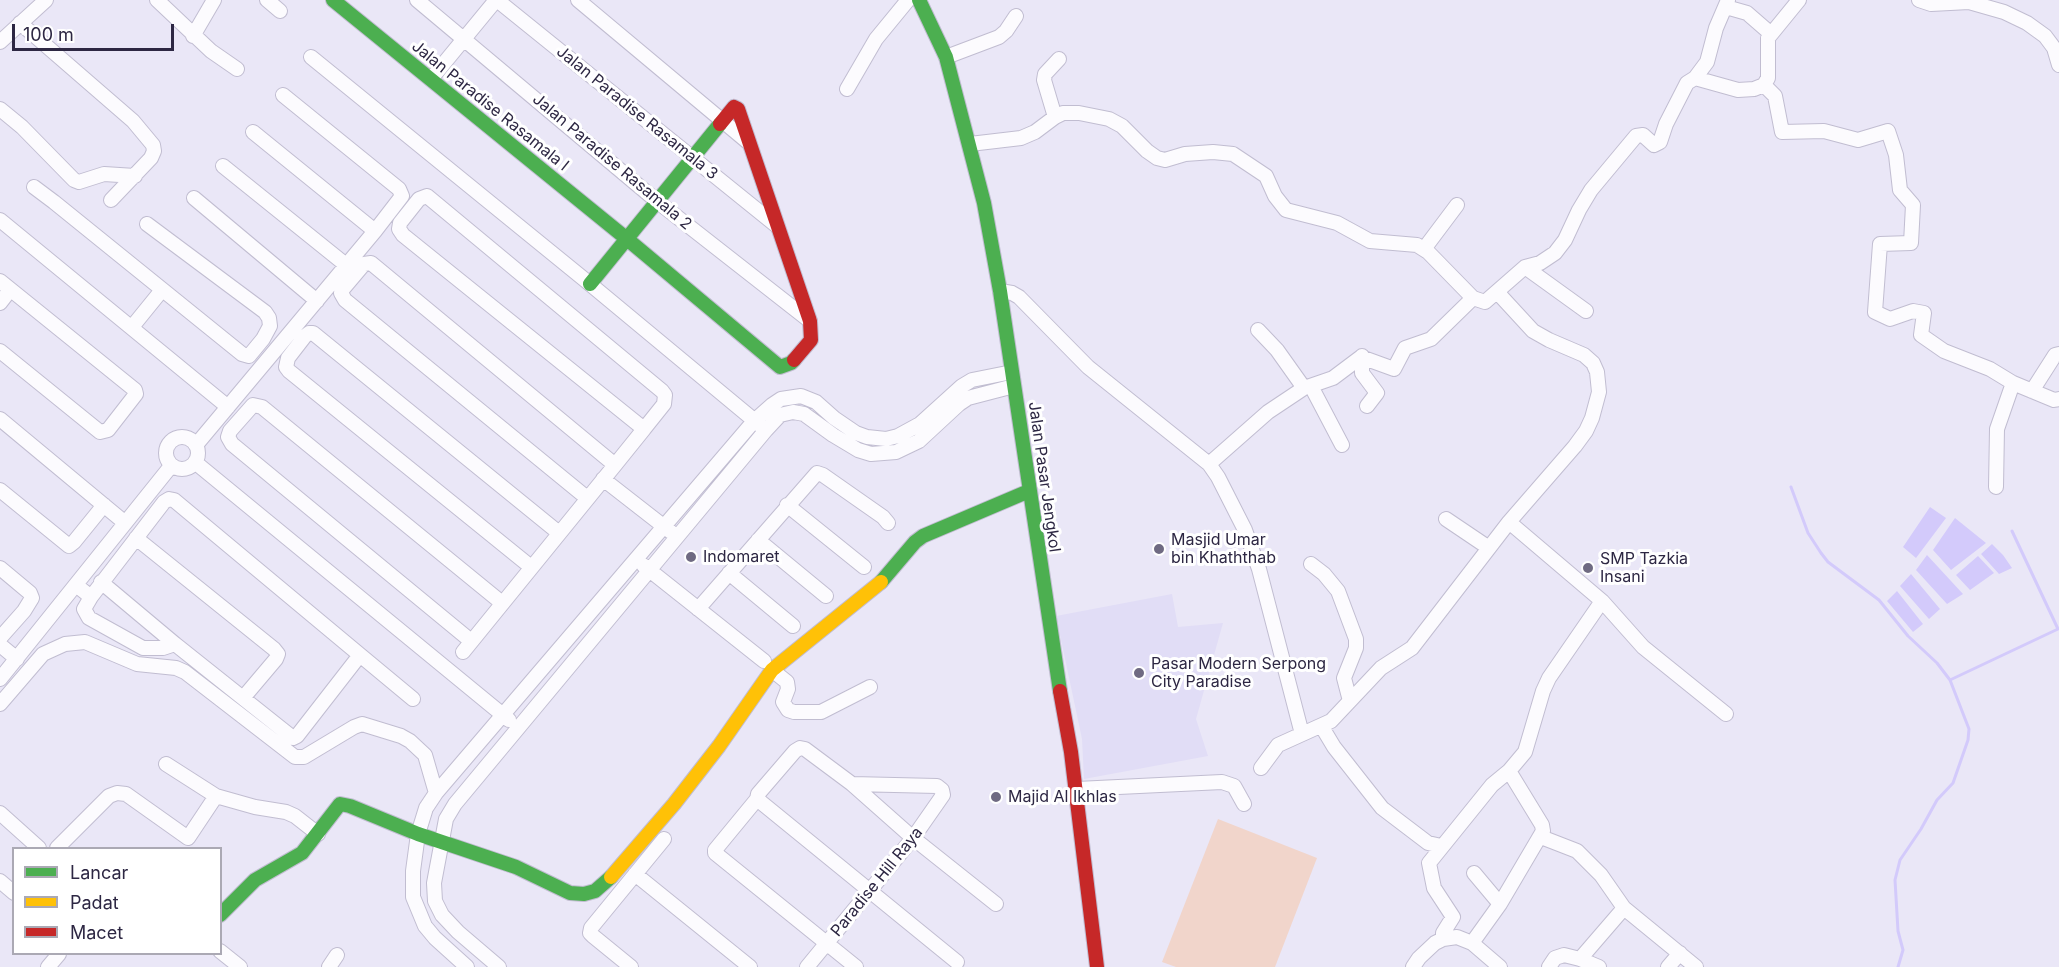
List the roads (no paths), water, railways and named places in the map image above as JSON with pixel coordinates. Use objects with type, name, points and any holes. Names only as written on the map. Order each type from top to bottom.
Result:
[{"type":"street","points":[[0,42],[46,0]]},
{"type":"street","points":[[157,0],[193,36],[237,69]]},
{"type":"street","points":[[193,36],[214,0]]},
{"type":"street","points":[[267,0],[280,10]]},
{"type":"street","name":"Jalan Paradise Rasamala I","points":[[333,0],[627,239],[780,367],[791,363],[811,340],[810,321]]},
{"type":"street","name":"Jalan Paradise Rasamala 2","points":[[417,0],[658,202],[810,321]]},
{"type":"street","points":[[431,79],[497,0]]},
{"type":"street","name":"Jalan Paradise Rasamala 3","points":[[497,0],[777,226]]},
{"type":"street","points":[[578,0],[723,120]]},
{"type":"street","points":[[848,89],[876,39],[917,0]]},
{"type":"street","name":"Jalan Pasar Jengkol","points":[[917,0],[946,57],[984,203],[1000,291],[1029,491],[1077,789],[1097,967]]},
{"type":"street","points":[[1695,78],[1738,90],[1754,89],[1764,85],[1768,78],[1767,46],[1770,33],[1799,0]]},
{"type":"street","points":[[1919,0],[1931,4],[1952,1],[1978,3],[2027,23],[2050,41],[2059,65]]},
{"type":"street","points":[[970,144],[1021,138],[1035,132],[1055,117],[1064,113],[1079,112],[1109,119],[1122,126],[1157,158],[1165,160],[1191,153],[1233,154],[1266,176],[1275,196],[1286,210],[1337,223],[1370,241],[1381,244],[1417,245],[1424,249],[1473,298],[1485,302],[1526,267],[1555,253],[1592,190],[1636,136],[1643,135],[1654,145],[1660,142],[1666,124],[1687,83],[1695,78],[1707,62],[1716,28],[1727,3],[1747,13],[1770,33]]},
{"type":"street","points":[[946,57],[999,37],[1016,16]]},
{"type":"street","points":[[20,23],[133,121],[150,139],[153,155],[111,200]]},
{"type":"street","points":[[311,57],[766,430]]},
{"type":"street","points":[[1055,117],[1044,80],[1045,74],[1059,59]]},
{"type":"street","points":[[1764,85],[1775,96],[1782,132],[1824,131],[1858,140],[1888,131],[1896,154],[1900,190],[1913,205],[1911,243],[1880,244],[1875,312],[1890,319],[1913,311],[1924,313],[1921,335],[1944,351],[1990,369],[2013,384],[2054,400],[2059,399]]},
{"type":"street","points":[[196,445],[375,231],[398,202],[401,192],[283,95]]},
{"type":"street","points":[[590,284],[733,108],[738,109],[810,321]]},
{"type":"street","points":[[0,109],[35,140],[74,180],[80,182],[104,174],[135,176]]},
{"type":"street","points":[[253,132],[375,231]]},
{"type":"street","points":[[223,166],[346,265]]},
{"type":"street","points":[[34,187],[246,356],[252,354],[270,326],[265,312],[147,224]]},
{"type":"street","points":[[502,603],[262,407],[253,405],[230,431],[228,437],[232,444],[467,647],[531,567],[615,465],[644,429],[664,404],[665,396],[662,391],[427,196],[420,199],[400,223],[399,230],[403,236],[644,429]]},
{"type":"street","points":[[194,198],[317,301]]},
{"type":"street","points":[[1424,249],[1457,205]]},
{"type":"street","points":[[0,220],[228,407]]},
{"type":"street","points":[[587,498],[345,300],[341,293],[342,290],[364,264],[371,263],[615,465]]},
{"type":"street","points":[[1526,267],[1586,311]]},
{"type":"street","points":[[0,303],[5,286],[135,390],[136,394],[108,430],[100,432],[0,351]]},
{"type":"street","points":[[132,327],[162,290]]},
{"type":"street","points":[[1000,291],[1019,297],[1088,367],[1209,464],[1227,492],[1245,530],[1259,569],[1302,734]]},
{"type":"street","points":[[1261,768],[1278,745],[1322,727],[1381,668],[1412,648],[1509,522],[1581,439],[1592,418],[1599,392],[1597,372],[1590,359],[1533,331],[1498,293]]},
{"type":"street","points":[[1362,356],[1394,369],[1405,348],[1431,339],[1473,298]]},
{"type":"street","points":[[1257,330],[1277,350],[1307,387],[1342,445]]},
{"type":"street","points":[[531,567],[289,371],[286,367],[288,358],[305,336],[313,333],[559,533]]},
{"type":"street","points":[[2032,391],[2055,355],[2059,354]]},
{"type":"street","points":[[1209,464],[1268,412],[1307,387],[1333,378],[1362,356]]},
{"type":"street","points":[[1362,356],[1362,373],[1377,393],[1367,406]]},
{"type":"street","points":[[467,967],[425,926],[413,897],[418,834],[426,808],[502,715],[754,421],[782,399],[801,396],[816,402],[840,423],[856,433],[886,439],[898,436],[920,424],[962,386],[972,380],[1012,372]]},
{"type":"street","points":[[1996,488],[1997,429],[2013,384]]},
{"type":"street","points":[[499,967],[458,932],[442,915],[435,901],[434,883],[446,819],[454,804],[766,430],[780,415],[793,412],[804,414],[838,439],[858,450],[871,454],[896,452],[919,441],[958,404],[968,398],[1014,386]]},
{"type":"street","points":[[0,419],[124,522]]},
{"type":"street","points":[[178,437],[184,437],[189,438],[196,445],[199,454],[196,463],[185,470],[171,466],[165,452],[170,442],[178,437]]},
{"type":"street","points":[[196,463],[518,727]]},
{"type":"street","points":[[0,679],[171,466]]},
{"type":"street","points":[[698,609],[815,475],[820,474],[883,517],[888,523]]},
{"type":"street","points":[[603,479],[677,537]]},
{"type":"street","points":[[0,490],[69,546],[104,505]]},
{"type":"street","points":[[222,913],[247,886],[302,853],[338,806],[342,804],[418,834],[516,867],[570,893],[584,894],[595,891],[623,864],[719,746],[768,665],[880,583],[915,542],[924,536],[1029,491]]},
{"type":"street","points":[[175,644],[154,649],[134,644],[89,618],[84,609],[101,582],[164,502],[169,499],[174,500],[413,699]]},
{"type":"street","points":[[787,505],[864,567]]},
{"type":"street","points":[[1446,519],[1489,548]]},
{"type":"street","points":[[1509,522],[1602,601],[1643,647],[1726,714]]},
{"type":"street","points":[[136,538],[278,654],[243,698]]},
{"type":"street","points":[[758,540],[826,596]]},
{"type":"street","points":[[637,560],[783,676],[788,689],[783,702],[788,710],[821,712],[870,687]]},
{"type":"street","points":[[1311,564],[1324,574],[1338,591],[1356,639],[1356,648],[1344,678],[1350,701]]},
{"type":"street","points":[[0,568],[30,593],[32,598],[24,611],[0,638]]},
{"type":"street","points":[[729,573],[793,626]]},
{"type":"street","points":[[101,582],[290,736],[295,737],[360,655]]},
{"type":"street","points":[[76,585],[91,597]]},
{"type":"street","points":[[1443,939],[1443,933],[1453,917],[1434,888],[1429,863],[1492,785],[1521,758],[1528,745],[1543,691],[1549,678],[1602,601]]},
{"type":"street","points":[[0,704],[44,654],[65,644],[85,642],[136,664],[186,672],[295,757],[304,757],[362,724],[401,736],[418,747],[425,755],[436,793]]},
{"type":"street","points":[[0,645],[17,659]]},
{"type":"street","points":[[1322,727],[1338,752],[1382,808],[1428,843],[1441,846]]},
{"type":"street","points":[[856,967],[715,853],[765,786],[800,748],[805,749],[852,784],[913,838],[996,904]]},
{"type":"street","points":[[166,764],[216,796],[286,812],[295,816],[318,834]]},
{"type":"street","points":[[1472,943],[1500,904],[1544,831],[1509,771]]},
{"type":"street","points":[[1077,789],[1222,782],[1234,786],[1244,804]]},
{"type":"street","name":"Paradise Hill Raya","points":[[807,967],[913,838],[943,795],[942,790],[937,786],[852,784]]},
{"type":"street","points":[[59,847],[101,804],[117,793],[126,794],[184,843],[216,796]]},
{"type":"street","points":[[757,799],[957,962]]},
{"type":"street","points":[[0,813],[37,847]]},
{"type":"street","points":[[1541,837],[1577,851],[1601,875],[1624,908],[1696,967]]},
{"type":"street","points":[[631,967],[590,933],[591,928],[664,839]]},
{"type":"street","points":[[414,865],[437,869]]},
{"type":"street","points":[[1474,873],[1500,904]]},
{"type":"street","points":[[635,874],[750,967]]},
{"type":"street","points":[[0,881],[12,890]]},
{"type":"street","points":[[1580,959],[1624,908]]},
{"type":"street","points":[[1413,967],[1419,958],[1443,939],[1457,937],[1472,943],[1500,967]]},
{"type":"street","points":[[222,953],[240,967]]},
{"type":"street","points":[[1668,967],[1680,953]]},
{"type":"street","points":[[48,967],[58,955]]},
{"type":"street","points":[[329,967],[337,955]]},
{"type":"street","points":[[1548,967],[1560,956],[1580,959],[1599,967]]},
{"type":"waterway","points":[[1791,487],[1808,533],[1821,553],[1828,562],[1879,600],[1908,636],[1937,663],[1950,680],[1969,729],[1968,740],[1953,783],[1937,800],[1900,860],[1895,880],[1898,931],[1903,950],[1898,967]]},
{"type":"waterway","points":[[1950,680],[2058,629],[2012,531]]},
{"type":"place","name":"Masjid Umar bin Khaththab","points":[[1159,549]]},
{"type":"place","name":"Indomaret","points":[[691,557]]},
{"type":"place","name":"SMP Tazkia Insani","points":[[1588,568]]},
{"type":"place","name":"Pasar Modern Serpong City Paradise","points":[[1139,673]]},
{"type":"place","name":"Majid Al Ikhlas","points":[[996,797]]}]
